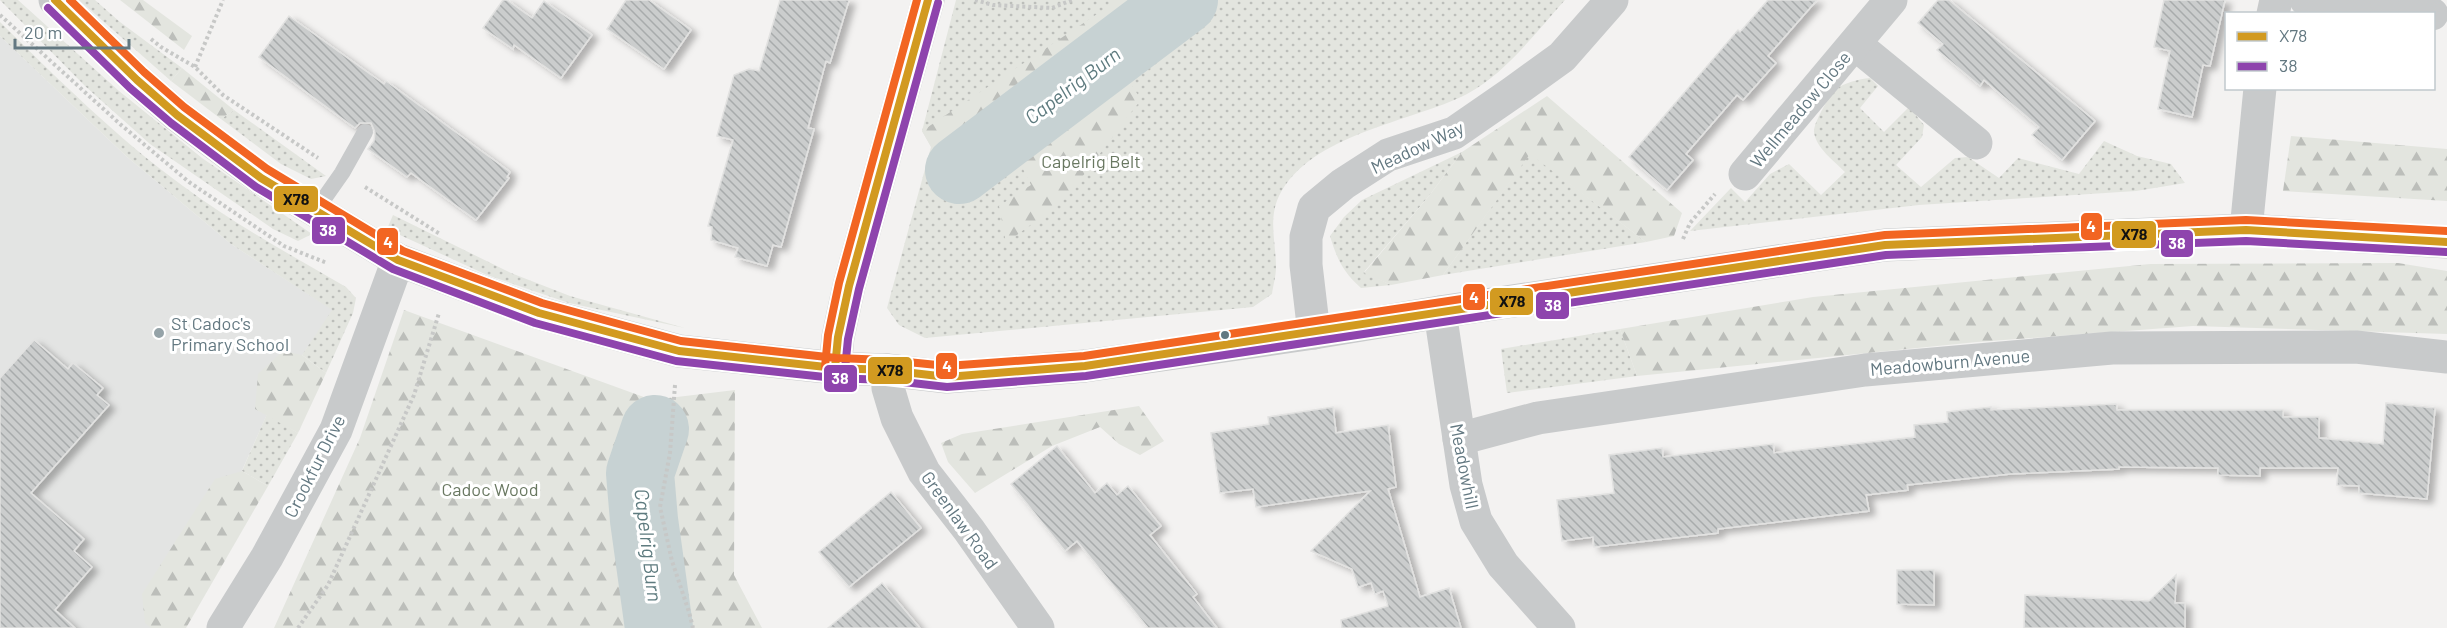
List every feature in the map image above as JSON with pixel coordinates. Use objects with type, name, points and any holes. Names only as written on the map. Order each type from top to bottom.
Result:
[{"type":"street","points":[[55,0],[137,80],[177,115],[261,178],[398,260],[539,313],[679,351],[835,368],[887,370],[947,377],[1084,366],[1885,245],[2246,230],[2447,242]]},
{"type":"street","points":[[835,368],[838,337],[849,286],[928,0]]},
{"type":"street","name":"Meadow Way","points":[[1314,333],[1305,265],[1306,237],[1314,208],[1342,184],[1388,155],[1454,133],[1512,93],[1562,57],[1612,0]]},
{"type":"street","name":"Wellmeadow Close","points":[[1745,174],[1892,0]]},
{"type":"street","points":[[2306,0],[2415,12]]},
{"type":"street","name":"Wellmeadow Close","points":[[1855,44],[1976,143]]},
{"type":"street","points":[[2246,230],[2260,90]]},
{"type":"street","name":"Crookfur Drive","points":[[223,628],[267,557],[336,430],[398,260]]},
{"type":"street","name":"Meadowhill","points":[[1440,312],[1466,485],[1476,521],[1503,564],[1559,628]]},
{"type":"street","name":"Meadowburn Avenue","points":[[1459,440],[1538,418],[1865,370],[2112,348],[2356,347],[2447,357]]},
{"type":"street","name":"Greenlaw Road","points":[[887,370],[888,388],[897,418],[924,472],[969,530],[1038,628]]},
{"type":"lane","points":[[316,210],[342,173],[364,132]]},
{"type":"path","points":[[195,67],[223,0]]},
{"type":"path","points":[[975,0],[993,5],[1052,8],[1072,0]]},
{"type":"path","points":[[145,34],[161,47],[195,67],[223,95],[292,142],[448,238]]},
{"type":"path","points":[[1679,248],[1690,223],[1723,186],[1745,174]]},
{"type":"path","points":[[298,628],[328,585],[414,395],[450,280]]},
{"type":"path","points":[[679,351],[672,404],[670,453],[660,507],[672,561],[690,612],[693,628]]},
{"type":"shaded area","name":"St Cadoc's Primary School","points":[[0,36],[126,156],[231,244],[333,310],[277,392],[207,549],[161,628],[0,628]]},
{"type":"green space","points":[[0,0],[18,0],[119,91],[202,158],[312,234],[298,241],[273,229],[150,144],[85,86]]},
{"type":"green space","points":[[79,0],[95,0],[120,22],[182,68],[171,81]]},
{"type":"green space","points":[[120,0],[143,0],[192,36],[184,50]]},
{"type":"green space","name":"Capelrig Belt","points":[[956,0],[1565,0],[1520,51],[1481,85],[1444,104],[1364,132],[1338,144],[1314,158],[1294,175],[1279,196],[1274,213],[1276,267],[1272,294],[1253,307],[925,338],[899,325],[887,308],[931,147],[922,131]]},
{"type":"green space","points":[[1118,0],[1222,0],[1122,69],[1141,100],[1075,186],[1006,243],[999,206],[1031,185],[1013,149],[951,181],[922,131]]},
{"type":"green space","points":[[0,22],[88,107],[159,168],[242,226],[346,287],[356,298],[353,313],[326,373],[302,355],[332,310],[231,244],[126,156],[0,36]]},
{"type":"green space","points":[[182,68],[234,110],[221,119],[171,81]]},
{"type":"green space","points":[[1870,78],[1878,86],[1860,108],[1884,132],[1909,107],[1924,125],[1922,137],[1896,165],[1921,187],[1955,158],[1968,157],[1999,178],[2018,158],[2079,174],[2104,141],[2137,156],[2171,164],[2185,183],[2136,191],[1919,205],[1690,231],[1731,188],[1745,202],[1770,174],[1789,164],[1821,195],[1845,172],[1826,154],[1815,138],[1816,123],[1835,90],[1842,85]]},
{"type":"green space","points":[[1547,96],[1682,213],[1674,236],[1646,242],[1530,154],[1443,275],[1391,285],[1364,273],[1429,196],[1462,152]]},
{"type":"green space","points":[[234,110],[326,176],[311,179],[281,164],[221,119]]},
{"type":"green space","points":[[2291,136],[2447,149],[2447,201],[2283,191]]},
{"type":"green space","points":[[1462,152],[1429,196],[1364,272],[1391,285],[1361,288],[1341,265],[1330,236],[1344,217],[1362,200]]},
{"type":"green space","points":[[1530,153],[1646,242],[1443,275]]},
{"type":"green space","points":[[393,215],[511,273],[570,296],[685,328],[569,303],[487,275],[387,229]]},
{"type":"green space","points":[[2398,263],[2447,271],[2447,334],[2193,326],[1977,342],[1637,376],[1620,329],[1813,297],[2150,264]]},
{"type":"green space","name":"Cadoc Wood","points":[[404,310],[652,400],[735,390],[734,575],[762,628],[274,628],[360,438]]},
{"type":"green space","points":[[1620,329],[1637,376],[1507,393],[1501,349]]},
{"type":"green space","points":[[283,351],[302,355],[326,373],[298,433],[255,409],[258,374]]},
{"type":"green space","points":[[1139,406],[1164,441],[1140,455],[1119,444],[1100,427],[1052,446],[975,493],[948,462],[941,443],[962,434]]},
{"type":"green space","points":[[267,414],[298,433],[268,486],[242,471]]},
{"type":"green space","points":[[242,471],[268,486],[186,628],[151,628],[145,623],[142,594],[215,479]]},
{"type":"building","points":[[503,0],[507,0],[532,18],[544,1],[592,35],[561,78],[514,45],[513,49],[483,28]]},
{"type":"building","points":[[626,0],[649,0],[691,30],[664,69],[607,29]]},
{"type":"building","points":[[780,0],[849,0],[830,63],[826,61],[808,128],[814,129],[781,247],[773,245],[767,266],[735,257],[738,248],[711,240],[712,227],[708,226],[733,140],[717,136],[734,75],[749,69],[759,71]]},
{"type":"building","points":[[1768,0],[1817,0],[1768,56],[1776,63],[1743,100],[1737,95],[1686,154],[1693,160],[1667,190],[1629,157],[1738,30],[1740,32]]},
{"type":"building","points":[[1938,0],[1949,0],[2095,121],[2062,160],[2032,135],[2039,127],[1984,80],[1980,86],[1937,50],[1943,44],[1918,23]]},
{"type":"building","points":[[2164,0],[2225,0],[2210,66],[2203,65],[2192,117],[2158,109],[2170,51],[2154,47]]},
{"type":"building","points":[[289,16],[384,84],[386,81],[510,172],[507,177],[509,178],[476,220],[411,173],[407,177],[368,149],[374,141],[375,132],[371,123],[360,123],[355,128],[259,57]]},
{"type":"building","points":[[34,340],[68,369],[73,363],[103,388],[97,395],[109,405],[31,493],[84,539],[74,551],[92,567],[55,610],[75,628],[0,628],[0,378]]},
{"type":"building","points":[[2386,403],[2435,408],[2427,499],[2359,493],[2359,486],[2337,485],[2338,468],[2260,468],[2260,476],[2218,475],[2218,468],[2119,467],[2119,469],[2010,474],[1907,485],[1908,490],[1866,495],[1869,511],[1718,529],[1718,533],[1594,547],[1593,537],[1562,541],[1557,500],[1614,493],[1609,455],[1662,448],[1663,457],[1773,444],[1774,453],[1915,437],[1914,425],[1948,422],[1947,412],[1991,407],[1991,410],[2116,404],[2117,410],[2283,410],[2283,417],[2319,417],[2319,438],[2383,444]]},
{"type":"building","points":[[1333,407],[1336,433],[1388,425],[1396,487],[1388,489],[1420,597],[1449,588],[1461,628],[1342,628],[1341,620],[1388,606],[1383,591],[1375,594],[1371,583],[1358,587],[1352,569],[1311,551],[1370,491],[1256,507],[1253,489],[1220,493],[1211,433],[1269,424],[1268,417]]},
{"type":"building","points":[[1057,446],[1095,493],[1107,483],[1117,495],[1128,486],[1161,526],[1150,535],[1197,594],[1193,597],[1217,628],[1148,628],[1077,541],[1065,551],[1011,484]]},
{"type":"building","points":[[891,492],[921,528],[849,587],[819,552]]},
{"type":"building","points":[[1897,570],[1934,570],[1934,605],[1897,604]]},
{"type":"building","points":[[2176,575],[2175,603],[2185,603],[2185,628],[2024,628],[2025,595],[2149,601]]},
{"type":"building","points":[[882,583],[920,628],[828,628]]},
{"type":"waterway","name":"Capelrig Burn","points":[[959,170],[1184,0]]},
{"type":"waterway","name":"Capelrig Burn","points":[[655,429],[640,473],[659,628]]},
{"type":"transit line","name":"X78","points":[[55,0],[137,80],[177,115],[261,178],[398,260],[539,313],[679,351],[835,368],[887,370],[947,377],[1085,366],[1885,245],[2246,230],[2447,242]]},
{"type":"transit line","name":"4","points":[[70,0],[144,72],[184,107],[267,169],[403,251],[542,303],[681,341],[836,358],[947,366],[1084,356],[1885,235],[2246,220],[2447,231]]},
{"type":"transit line","name":"4","points":[[825,367],[828,335],[839,283],[917,0]]},
{"type":"transit line","name":"X78","points":[[835,368],[838,337],[849,286],[928,0]]},
{"type":"transit line","name":"38","points":[[845,369],[848,339],[859,289],[938,3]]},
{"type":"transit line","name":"38","points":[[48,8],[130,88],[171,123],[256,187],[393,269],[535,323],[676,361],[834,378],[886,380],[947,387],[1086,376],[1886,255],[2246,241],[2446,252]]},
{"type":"place","name":"St Cadoc's Primary School","points":[[159,333]]}]
